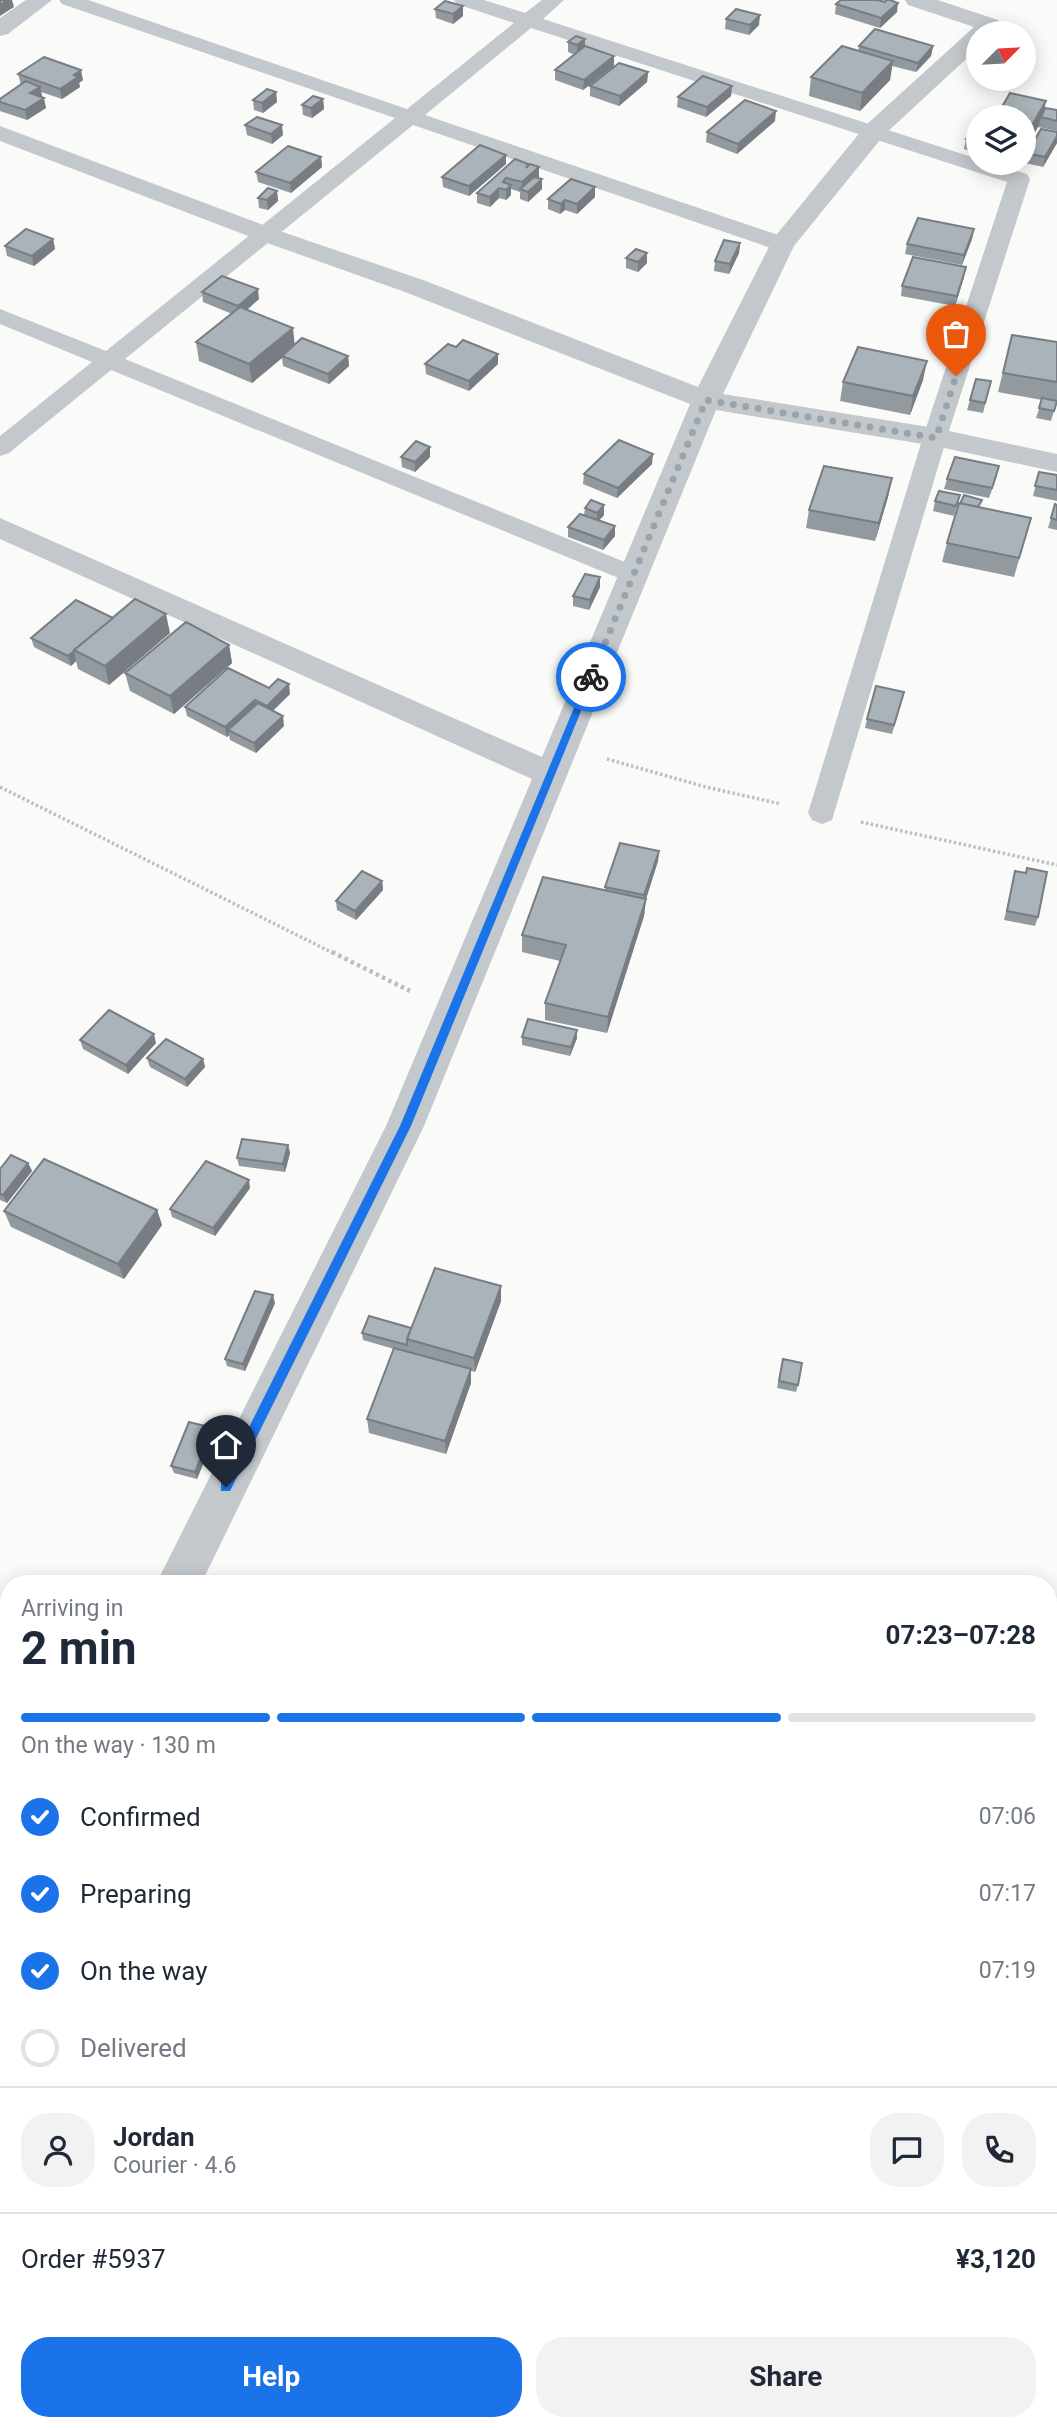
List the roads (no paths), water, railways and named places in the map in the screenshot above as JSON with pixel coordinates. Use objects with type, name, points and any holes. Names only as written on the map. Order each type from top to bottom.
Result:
[{"type":"street","points":[[0,29],[41,0]]},
{"type":"street","points":[[916,0],[978,21]]},
{"type":"street","points":[[182,1575],[405,1126],[706,400],[782,244],[875,130],[966,48]]},
{"type":"street","points":[[0,133],[265,234],[414,286],[706,400],[936,438],[1057,463]]},
{"type":"street","points":[[0,528],[551,774]]},
{"type":"lane","points":[[69,0],[782,244]]},
{"type":"lane","points":[[464,0],[875,130],[1018,179],[822,813]]},
{"type":"lane","points":[[0,448],[554,0]]},
{"type":"lane","points":[[0,316],[633,575]]}]
